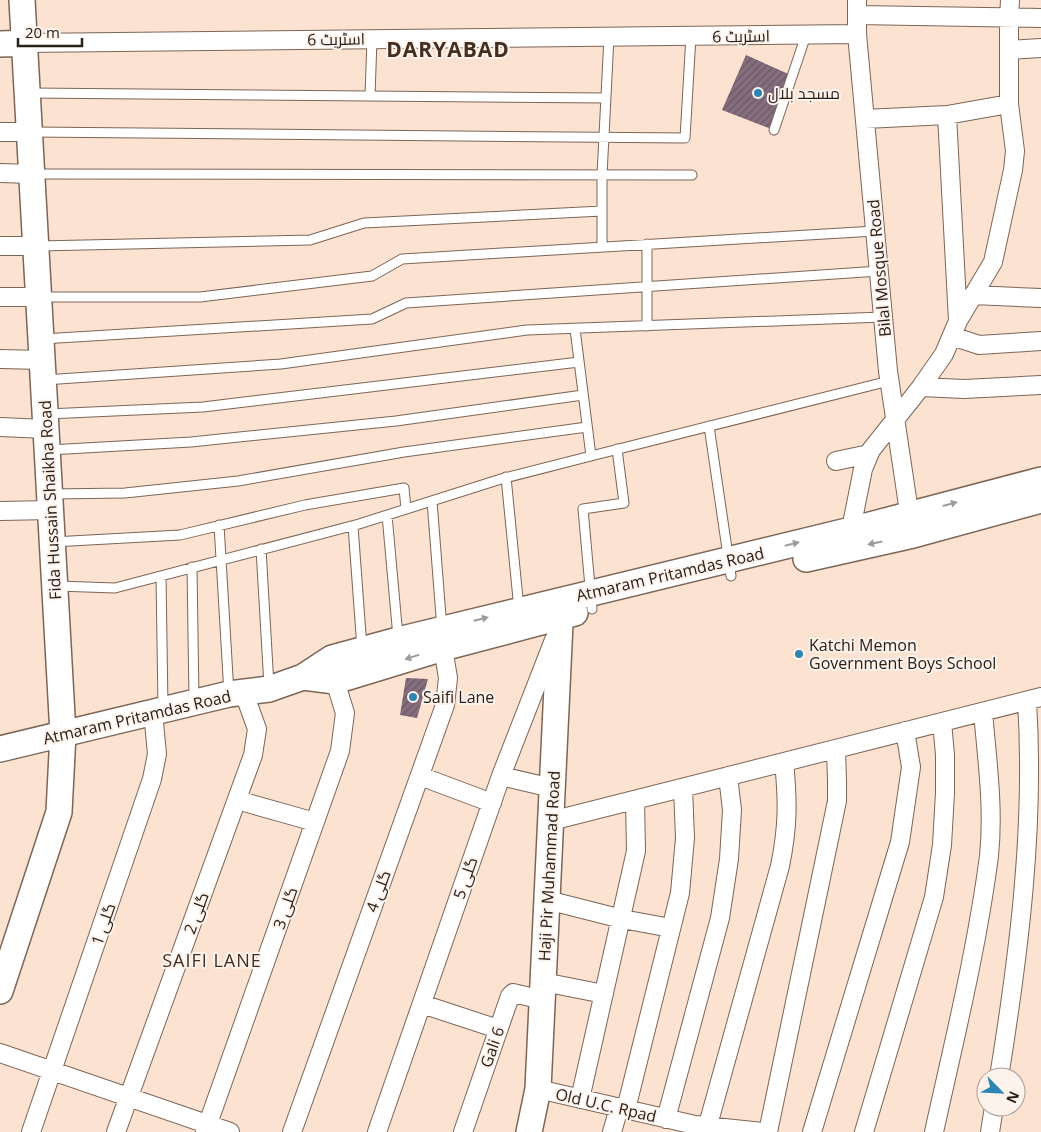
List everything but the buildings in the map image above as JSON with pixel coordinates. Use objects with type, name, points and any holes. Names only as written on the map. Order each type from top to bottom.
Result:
[{"type":"main road","name":"Fida Hussain Shaikha Road","points":[[0,991],[58,812],[63,734],[22,0]]},
{"type":"main road","points":[[0,44],[25,43]]},
{"type":"main road","name":"Atmaram Pritamdas Road","points":[[911,525],[1041,480]]},
{"type":"main road","name":"Atmaram Pritamdas Road","points":[[0,749],[194,702],[269,689],[303,677],[332,658],[398,640],[442,638],[560,614],[591,601],[911,525],[1041,500]]},
{"type":"main road","name":"Atmaram Pritamdas Road","points":[[303,677],[335,681],[442,638],[519,610],[560,614]]},
{"type":"main road","name":"Haji Pir Muhammad Road","points":[[529,1132],[538,1089],[560,614]]},
{"type":"street","points":[[849,540],[863,469],[871,450],[921,387],[944,354],[955,328],[993,262],[1013,170],[1015,151],[1009,104],[1010,0]]},
{"type":"street","points":[[857,7],[1009,18],[1041,18]]},
{"type":"street","name":"Bilal Mosque Road","points":[[857,7],[857,34],[889,380],[911,525]]},
{"type":"street","name":"اسٹریٹ 6","points":[[25,43],[857,34]]},
{"type":"street","points":[[1009,50],[1041,48]]},
{"type":"street","points":[[865,119],[947,115],[1009,104]]},
{"type":"street","points":[[947,115],[955,328]]},
{"type":"street","points":[[0,132],[30,132]]},
{"type":"street","points":[[0,174],[32,174]]},
{"type":"street","points":[[0,246],[36,246]]},
{"type":"street","points":[[973,295],[1041,298]]},
{"type":"street","points":[[0,297],[39,297]]},
{"type":"street","points":[[955,328],[979,345],[1041,341]]},
{"type":"street","points":[[0,359],[42,360]]},
{"type":"street","points":[[921,387],[964,389],[1041,385]]},
{"type":"street","points":[[0,427],[46,431]]},
{"type":"street","points":[[836,462],[870,454]]},
{"type":"street","points":[[0,511],[50,502]]},
{"type":"street","name":"گلی 5","points":[[377,1132],[501,776],[560,614]]},
{"type":"street","name":"گلی 4","points":[[292,1132],[445,705],[448,678],[442,638]]},
{"type":"street","name":"گلی 3","points":[[207,1128],[340,751],[345,713],[335,681]]},
{"type":"street","name":"گلی 2","points":[[116,1132],[253,755],[257,729],[236,694]]},
{"type":"street","points":[[551,821],[1034,699],[1030,741],[1026,860],[1013,991],[1001,1067]]},
{"type":"street","name":"گلی 1","points":[[30,1132],[152,779],[158,754],[158,711]]},
{"type":"street","points":[[934,1132],[974,944],[989,854],[990,800],[984,712]]},
{"type":"street","points":[[864,1132],[934,897],[942,845],[945,793],[945,755],[942,722]]},
{"type":"street","points":[[812,1132],[900,842],[911,767],[906,731]]},
{"type":"street","points":[[768,1132],[836,801],[836,749]]},
{"type":"street","points":[[707,1129],[778,875],[786,838],[788,800],[784,762]]},
{"type":"street","points":[[420,776],[492,803]]},
{"type":"street","points":[[501,776],[552,788]]},
{"type":"street","points":[[666,1119],[720,918],[729,859],[732,810],[728,776]]},
{"type":"street","points":[[612,1132],[622,1109],[680,893],[686,838],[683,788]]},
{"type":"street","points":[[237,800],[315,822]]},
{"type":"street","points":[[580,1099],[636,851],[636,800]]},
{"type":"street","points":[[547,900],[622,919],[671,928]]},
{"type":"street","points":[[543,991],[604,994]]},
{"type":"street","name":"Gali 6","points":[[463,1132],[510,996],[513,992],[543,991]]},
{"type":"street","points":[[422,1004],[498,1030]]},
{"type":"street","points":[[0,1053],[207,1128],[230,1132]]},
{"type":"street","name":"Old U.C. Rpad","points":[[538,1089],[707,1129],[764,1132]]},
{"type":"street","points":[[990,1132],[992,1117]]},
{"type":"lane","points":[[774,130],[806,35]]},
{"type":"lane","points":[[30,132],[685,138],[691,36]]},
{"type":"lane","points":[[602,247],[602,175],[610,37]]},
{"type":"lane","points":[[370,96],[372,39]]},
{"type":"lane","points":[[28,93],[606,98]]},
{"type":"lane","points":[[32,174],[692,175]]},
{"type":"lane","points":[[36,246],[310,240],[364,224],[602,211]]},
{"type":"lane","points":[[39,297],[200,297],[372,276],[402,259],[875,231]]},
{"type":"lane","points":[[647,244],[647,326]]},
{"type":"lane","points":[[42,360],[372,319],[406,303],[879,271]]},
{"type":"lane","points":[[42,360],[281,364],[527,330],[883,317]]},
{"type":"lane","points":[[575,329],[591,456]]},
{"type":"lane","points":[[46,431],[203,407],[579,362]]},
{"type":"lane","points":[[55,586],[115,588],[353,526],[506,477],[889,380]]},
{"type":"lane","points":[[46,431],[191,442],[396,421],[583,395]]},
{"type":"lane","points":[[709,426],[730,568]]},
{"type":"lane","points":[[50,502],[238,481],[404,452],[587,427]]},
{"type":"lane","points":[[591,601],[583,509],[624,503],[617,449]]},
{"type":"lane","points":[[506,477],[519,610]]},
{"type":"lane","points":[[52,542],[180,535],[305,505],[404,488],[406,509]]},
{"type":"lane","points":[[432,501],[442,638]]},
{"type":"lane","points":[[387,515],[398,640]]},
{"type":"lane","points":[[219,525],[236,694]]},
{"type":"lane","points":[[353,526],[362,651]]},
{"type":"lane","points":[[261,549],[269,689]]},
{"type":"lane","points":[[192,567],[194,702]]},
{"type":"lane","points":[[158,711],[161,576]]},
{"type":"place","name":"مسجد بلال","points":[[758,93]]},
{"type":"place","name":"Katchi Memon Government Boys School","points":[[799,654]]},
{"type":"place","name":"Saifi Lane","points":[[413,697]]},
{"type":"district","name":"DARYABAD","points":[[448,50]]},
{"type":"district","name":"SAIFI LANE","points":[[212,961]]}]
